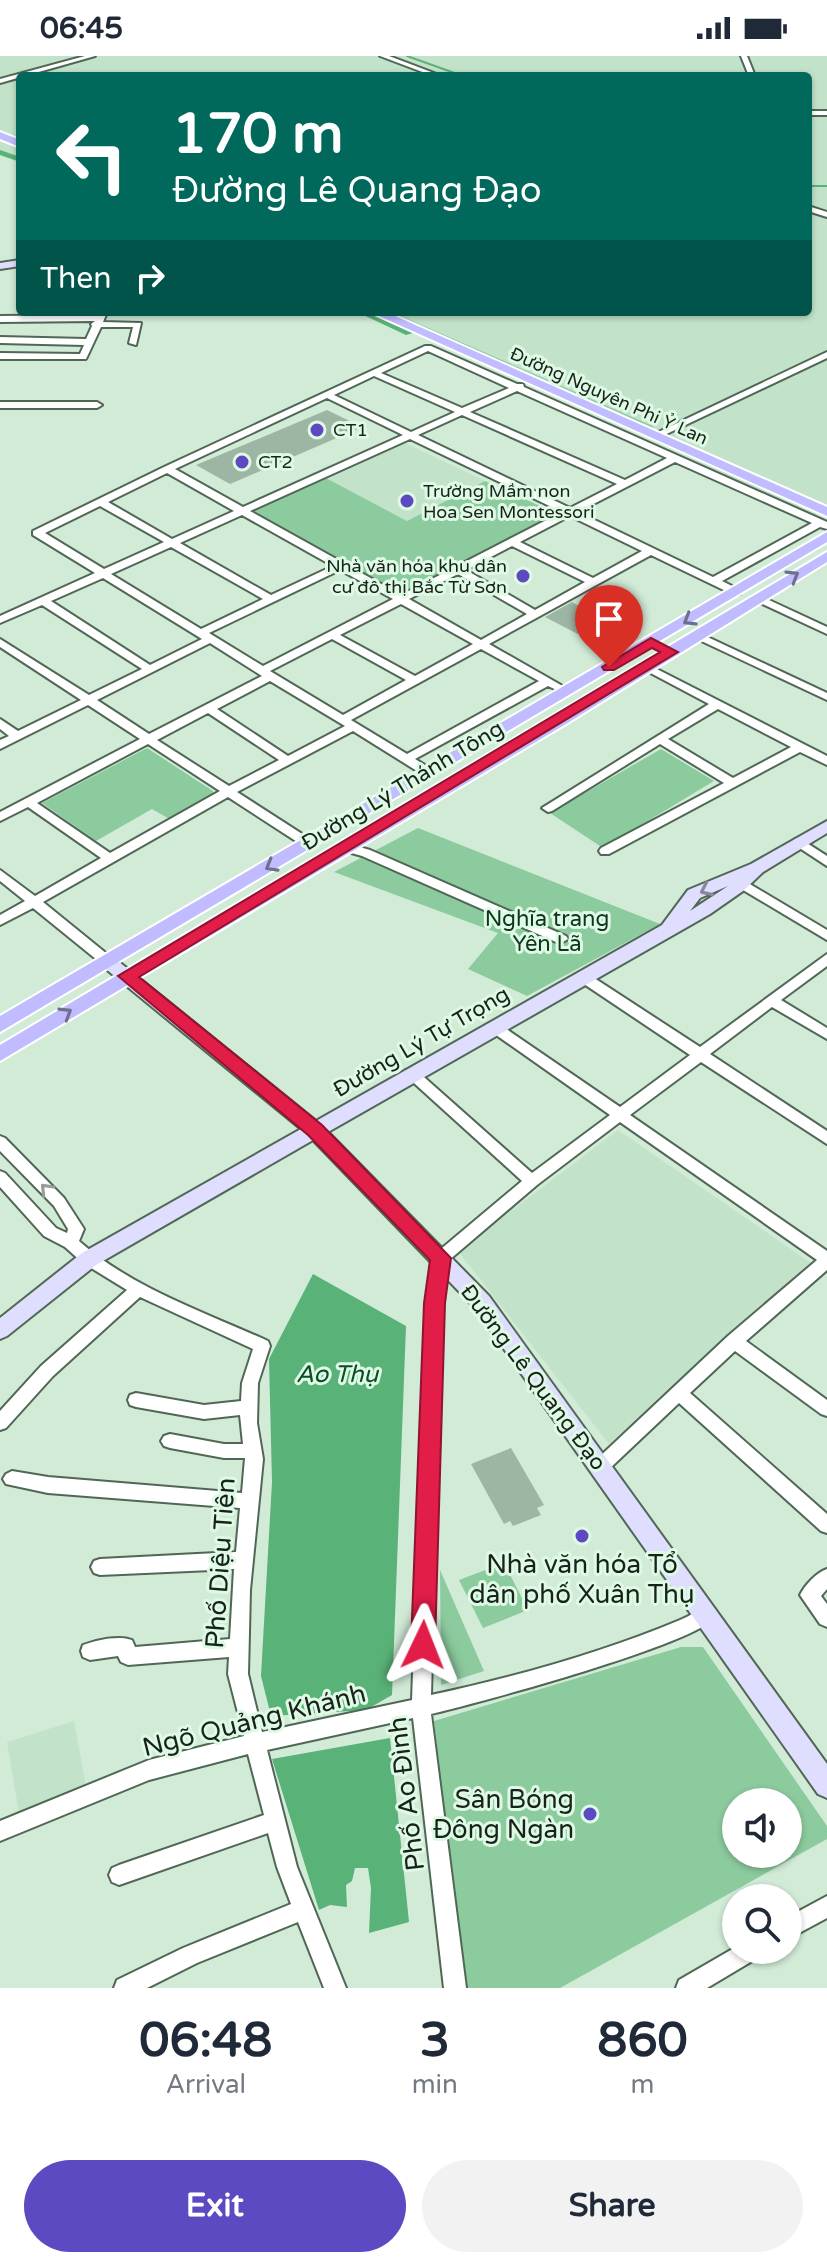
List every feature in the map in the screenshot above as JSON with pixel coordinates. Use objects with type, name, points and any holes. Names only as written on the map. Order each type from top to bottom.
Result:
[{"type":"main road","name":"Đường Nguyên Phi Ỷ Lan","points":[[385,316],[655,436],[825,525]]},
{"type":"main road","name":"Đường Nguyên Phi Ỷ Lan","points":[[414,316],[827,499]]},
{"type":"main road","name":"Đường Lý Thánh Tông","points":[[0,1025],[736,592],[825,525]]},
{"type":"main road","name":"Đường Lý Thánh Tông","points":[[0,1054],[699,636],[827,556]]},
{"type":"main road","points":[[651,642],[671,652]]},
{"type":"main road","name":"Đường Lý Tự Trọng","points":[[668,929],[694,894],[757,868],[827,826]]},
{"type":"main road","name":"Đường Lý Tự Trọng","points":[[0,1330],[89,1259],[494,1027],[709,909],[743,884],[757,868]]},
{"type":"main road","name":"Đường Lê Quang Đạo","points":[[107,961],[315,1130],[482,1302],[827,1785]]},
{"type":"street","points":[[33,72],[92,56]]},
{"type":"street","points":[[383,56],[428,72]]},
{"type":"street","points":[[0,319],[99,318],[138,325],[133,343]]},
{"type":"street","points":[[0,356],[83,357],[99,318]]},
{"type":"street","points":[[0,340],[89,342]]},
{"type":"street","points":[[429,773],[37,533],[428,348],[825,525]]},
{"type":"street","points":[[655,436],[827,355]]},
{"type":"street","points":[[374,373],[626,484]]},
{"type":"street","points":[[0,620],[531,381]]},
{"type":"street","points":[[327,395],[736,592]]},
{"type":"street","points":[[0,405],[97,405]]},
{"type":"street","points":[[0,817],[208,708],[332,635],[676,457]]},
{"type":"street","points":[[167,469],[567,692]]},
{"type":"street","points":[[103,503],[270,599]]},
{"type":"street","points":[[714,581],[825,525]]},
{"type":"street","points":[[511,541],[593,582]]},
{"type":"street","points":[[0,921],[229,791],[288,761],[414,680],[650,551]]},
{"type":"street","points":[[0,745],[149,669],[270,599],[338,567]]},
{"type":"street","points":[[459,570],[534,614]]},
{"type":"street","points":[[758,598],[827,631]]},
{"type":"street","points":[[43,601],[149,669]]},
{"type":"street","points":[[332,635],[414,680]]},
{"type":"street","points":[[699,636],[827,697]]},
{"type":"street","points":[[0,642],[309,844]]},
{"type":"street","points":[[647,667],[827,761]]},
{"type":"street","points":[[407,759],[548,681]]},
{"type":"street","points":[[548,808],[716,705]]},
{"type":"street","points":[[208,708],[288,761]]},
{"type":"street","points":[[0,723],[17,736]]},
{"type":"street","points":[[661,740],[731,782]]},
{"type":"street","points":[[605,851],[800,747]]},
{"type":"street","points":[[28,802],[110,859]]},
{"type":"street","points":[[799,842],[827,862]]},
{"type":"street","points":[[345,847],[366,853],[561,939]]},
{"type":"street","points":[[0,874],[107,961]]},
{"type":"street","points":[[743,884],[827,936]]},
{"type":"street","points":[[441,1258],[532,1181],[827,959]]},
{"type":"street","points":[[583,977],[827,1138]]},
{"type":"street","points":[[772,1001],[827,1034]]},
{"type":"street","points":[[494,1027],[827,1260],[734,1341],[601,1466]]},
{"type":"street","points":[[411,1074],[532,1181]]},
{"type":"street","points":[[0,1142],[59,1202],[76,1229],[71,1243]]},
{"type":"street","points":[[0,1170],[17,1159]]},
{"type":"street","name":"Phố Diệu Tiên","points":[[0,1177],[50,1232],[71,1243],[89,1259],[138,1289],[262,1346],[250,1383],[252,1451],[238,1674],[287,1867],[335,1988]]},
{"type":"street","name":"Phố Ao Đình","points":[[441,1258],[434,1303],[421,1707],[455,1988]]},
{"type":"street","points":[[0,1423],[47,1371],[138,1289]]},
{"type":"street","points":[[734,1341],[827,1409]]},
{"type":"street","points":[[679,1393],[827,1525]]},
{"type":"street","points":[[136,1400],[204,1412],[249,1407]]},
{"type":"street","points":[[170,1441],[224,1451],[252,1451]]},
{"type":"street","points":[[12,1479],[48,1485],[249,1501]]},
{"type":"street","points":[[100,1567],[243,1560]]},
{"type":"street","points":[[827,1577],[809,1595],[827,1618]]},
{"type":"street","name":"Ngõ Quảng Khánh","points":[[0,1831],[149,1770],[254,1743],[475,1695],[593,1660],[687,1626],[708,1615]]},
{"type":"street","points":[[90,1651],[125,1646],[128,1656],[239,1647]]},
{"type":"street","points":[[119,1875],[274,1821]]},
{"type":"street","points":[[802,1921],[827,1906]]},
{"type":"street","points":[[125,1988],[190,1955],[304,1909]]},
{"type":"street","points":[[687,1988],[728,1964]]},
{"type":"shaded area","points":[[0,56],[827,56],[827,508],[814,515],[383,316],[812,316],[812,72],[16,72],[16,158],[0,151]]},
{"type":"shaded area","name":"Trường Mầm non Hoa Sen Montessori","points":[[401,441],[485,481],[407,521],[324,477]]},
{"type":"shaded area","points":[[618,1130],[811,1263],[609,1444],[458,1251]]},
{"type":"shaded area","points":[[74,1721],[87,1792],[20,1819],[7,1742]]},
{"type":"green space","points":[[393,316],[401,316],[655,427],[648,428]]},
{"type":"green space","points":[[324,477],[407,521],[485,481],[549,510],[553,515],[405,592],[397,592],[254,514],[252,509]]},
{"type":"green space","points":[[147,748],[213,791],[211,799],[173,821],[152,809],[96,841],[42,803]]},
{"type":"green space","points":[[661,749],[714,781],[603,848],[550,813]]},
{"type":"green space","name":"Nghĩa trang Yên Lã","points":[[418,828],[660,924],[527,996],[468,969],[498,933],[334,872]]},
{"type":"green space","points":[[504,1563],[528,1610],[483,1628],[459,1580]]},
{"type":"green space","points":[[440,1570],[484,1671],[441,1685]]},
{"type":"green space","name":"Sân Bóng Đông Ngàn","points":[[681,1647],[703,1647],[801,1788],[722,1788],[722,1868],[775,1868],[746,1884],[722,1884],[722,1898],[560,1988],[463,1988],[434,1721]]},
{"type":"green space","name":"Sân Bóng Đông Ngàn","points":[[802,1790],[827,1826],[827,1839],[802,1853]]},
{"type":"water","name":"Ao Thụ","points":[[313,1274],[406,1326],[392,1695],[366,1710],[271,1716],[261,1676],[272,1482],[269,1359]]},
{"type":"water","points":[[390,1738],[409,1922],[369,1933],[371,1888],[368,1868],[355,1868],[352,1881],[346,1885],[347,1907],[330,1905],[319,1910],[272,1759]]},
{"type":"building","points":[[327,410],[362,427],[230,484],[196,465]]},
{"type":"building","points":[[572,602],[595,616],[602,614],[631,629],[601,646],[545,617]]},
{"type":"building","points":[[511,1448],[544,1505],[537,1508],[541,1515],[513,1526],[510,1521],[504,1524],[471,1464]]},
{"type":"waterway","points":[[407,56],[452,72]]},
{"type":"waterway","points":[[0,152],[16,158]]},
{"type":"waterway","points":[[812,186],[827,186]]},
{"type":"waterway","points":[[370,316],[409,333]]},
{"type":"place","name":"CT1","points":[[317,430]]},
{"type":"place","name":"CT2","points":[[242,462]]},
{"type":"place","name":"Trường Mầm non Hoa Sen Montessori","points":[[407,501]]},
{"type":"place","name":"Nhà văn hóa khu dân cư đô thị Bắc Từ Sơn","points":[[523,576]]},
{"type":"place","name":"Nhà văn hóa Tổ dân phố Xuân Thụ","points":[[582,1536]]},
{"type":"place","name":"Sân Bóng Đông Ngàn","points":[[590,1814]]},
{"type":"route","points":[[423,1645],[434,1303],[441,1258],[315,1130],[126,976],[671,652],[651,642],[609,667]]}]
